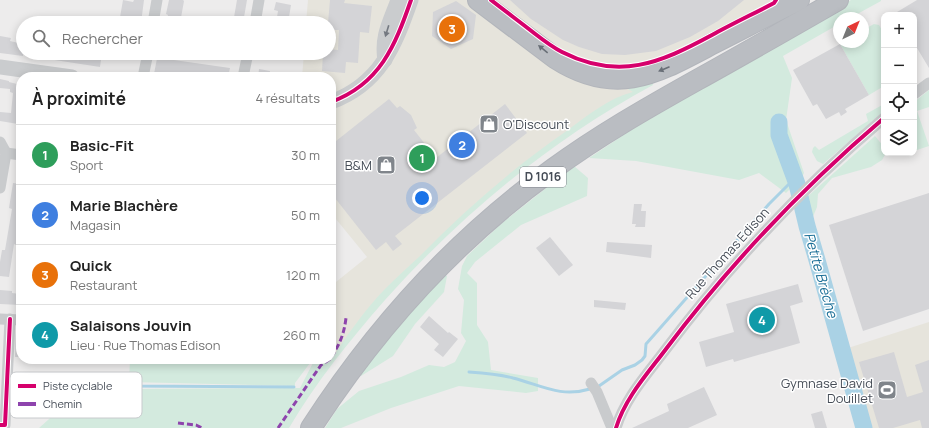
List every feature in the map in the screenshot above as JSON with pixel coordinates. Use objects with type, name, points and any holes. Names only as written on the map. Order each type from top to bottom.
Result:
[{"type":"highway","points":[[478,0],[551,56],[567,66],[593,76],[620,79],[641,76],[665,69],[799,0]]},
{"type":"highway","name":"D 1016","points":[[297,428],[335,372],[387,307],[445,244],[500,196],[549,158],[605,119],[814,0]]},
{"type":"highway","name":"D 1016","points":[[311,428],[374,340],[409,300],[457,250],[492,217],[525,190],[561,163],[620,125],[838,0]]},
{"type":"street","points":[[154,16],[157,0]]},
{"type":"street","points":[[256,16],[259,0]]},
{"type":"street","points":[[385,60],[383,45],[385,35],[398,0]]},
{"type":"street","points":[[336,100],[361,86],[377,71],[385,60],[398,36],[411,0]]},
{"type":"street","points":[[144,72],[147,60]]},
{"type":"street","points":[[244,72],[247,60]]},
{"type":"street","points":[[0,67],[36,72]]},
{"type":"street","points":[[917,92],[929,83]]},
{"type":"street","name":"Rue Thomas Edison","points":[[616,428],[630,399],[681,329],[739,259],[806,189],[882,120]]},
{"type":"street","points":[[0,142],[6,153],[0,188]]},
{"type":"street","points":[[6,153],[16,154]]},
{"type":"street","points":[[2,425],[5,319],[16,320]]},
{"type":"street","points":[[591,383],[597,392],[612,428]]},
{"type":"shaded area","points":[[308,0],[770,0],[772,6],[652,82],[613,104],[514,174],[410,268],[336,354],[336,282],[367,257],[336,219],[336,72],[302,72],[303,60],[336,60],[336,16],[307,16]]},
{"type":"shaded area","points":[[929,322],[929,428],[871,428],[848,348]]},
{"type":"green space","points":[[851,0],[881,0],[861,12],[833,12],[833,27],[783,56],[792,78],[786,120],[804,173],[786,193],[759,173],[739,180],[636,161],[589,158],[631,130]]},
{"type":"green space","points":[[874,24],[879,25],[881,29],[881,88],[869,95],[842,48],[869,48],[869,27]]},
{"type":"green space","points":[[652,78],[653,85],[579,130],[510,181],[477,209],[445,238],[385,300],[336,359],[336,352],[356,323],[377,297],[393,281],[472,206],[528,159],[591,113],[616,98],[633,92],[623,86]]},
{"type":"green space","points":[[929,90],[929,107],[917,111],[917,100]]},
{"type":"green space","points":[[881,106],[881,114],[823,164],[817,161],[812,152],[815,146],[819,150],[868,121],[866,114]]},
{"type":"green space","points":[[917,111],[929,146],[917,150]]},
{"type":"green space","points":[[875,136],[881,143],[881,156],[884,156],[882,160],[871,167],[832,178],[818,194],[817,207],[812,219],[806,198]]},
{"type":"green space","points":[[574,166],[588,178],[587,196],[521,225],[475,262],[467,273],[477,283],[477,325],[488,342],[491,370],[538,378],[538,391],[526,393],[459,386],[391,408],[341,428],[325,428],[337,409],[359,391],[401,377],[429,365],[444,367],[455,362],[466,341],[461,333],[464,300],[458,289],[462,266],[467,256],[502,223]]},
{"type":"green space","points":[[444,275],[447,276],[444,292],[415,324],[393,356],[361,376],[360,374],[390,334]]},
{"type":"green space","points":[[130,364],[309,364],[295,383],[295,386],[142,382],[142,372],[129,372]]},
{"type":"green space","points":[[312,364],[332,364],[310,394],[289,428],[39,428],[50,418],[142,418],[142,389],[300,388]]},
{"type":"building","points":[[123,0],[133,2],[134,0],[144,0],[142,16],[120,16]]},
{"type":"building","points":[[169,0],[184,1],[181,16],[168,16],[166,14]]},
{"type":"building","points":[[237,0],[247,0],[244,16],[234,16]]},
{"type":"building","points":[[330,0],[345,0],[344,3],[372,6],[369,33],[360,32],[358,63],[346,62],[345,73],[322,71],[323,60],[336,60],[336,50],[338,50],[339,30],[336,30],[336,16],[329,16]]},
{"type":"building","points":[[510,0],[744,0],[718,21],[690,37],[656,51],[625,55],[602,54],[563,40],[531,19]]},
{"type":"building","points":[[917,0],[929,0],[929,68],[917,48],[917,12],[897,12]]},
{"type":"building","points":[[456,1],[476,15],[473,39],[451,49],[432,36],[433,12]]},
{"type":"building","points":[[276,2],[291,5],[289,16],[277,16],[278,11],[274,10]]},
{"type":"building","points":[[0,36],[11,38],[10,41],[16,42],[16,55],[0,53]]},
{"type":"building","points":[[833,48],[842,48],[869,95],[845,109],[847,112],[841,116],[839,112],[826,119],[817,104],[813,106],[793,70]]},
{"type":"building","points":[[54,60],[101,60],[100,67]]},
{"type":"building","points":[[157,60],[174,60],[230,68],[229,72],[154,72]]},
{"type":"building","points":[[259,69],[270,71],[270,72],[259,72]]},
{"type":"building","points":[[0,79],[16,84],[16,124],[0,121],[0,112],[11,113],[13,93],[10,92],[10,89],[0,88]]},
{"type":"building","name":"B&M","points":[[389,99],[397,108],[400,106],[411,115],[417,128],[414,130],[436,158],[505,104],[527,133],[395,236],[402,244],[393,251],[386,242],[376,250],[336,199],[336,141]]},
{"type":"building","points":[[13,183],[16,183],[16,245],[14,244],[9,277],[0,276],[0,262],[2,250],[5,250],[12,209],[9,208]]},
{"type":"building","points":[[929,193],[929,309],[863,331],[829,225]]},
{"type":"building","points":[[634,204],[642,204],[641,211],[646,211],[645,227],[635,227],[636,224],[632,224]]},
{"type":"building","points":[[550,237],[573,265],[559,276],[536,248]]},
{"type":"building","points":[[607,242],[652,245],[651,258],[606,252]]},
{"type":"building","points":[[798,284],[803,302],[790,306],[800,343],[734,362],[733,359],[706,367],[699,342],[734,332],[726,304]]},
{"type":"building","points":[[0,290],[12,291],[12,293],[16,294],[16,305],[0,304]]},
{"type":"building","points":[[594,300],[626,303],[625,310],[594,307]]},
{"type":"building","points":[[429,316],[448,333],[449,332],[458,339],[443,357],[434,350],[439,344],[420,327]]},
{"type":"building","points":[[16,332],[16,357],[15,357]]},
{"type":"building","name":"Gymnase David Douillet","points":[[894,352],[907,397],[923,392],[915,365],[929,360],[929,428],[922,428],[920,420],[893,428],[879,428],[859,362]]},
{"type":"building","points":[[704,387],[717,415],[688,428],[632,428],[669,411],[667,404]]},
{"type":"building","points":[[822,411],[827,428],[815,428],[811,414]]},
{"type":"waterway","name":"Petite Brèche","points":[[779,122],[779,135],[797,184],[807,226],[864,428]]},
{"type":"waterway","points":[[599,386],[622,370],[635,365],[642,360],[645,356],[646,344],[769,204],[795,178]]},
{"type":"waterway","points":[[469,372],[508,377],[551,390],[569,392],[590,389]]},
{"type":"waterway","points":[[142,386],[294,387]]},
{"type":"marked path","points":[[336,350],[341,339],[346,318]]},
{"type":"marked path","points":[[278,428],[322,364]]},
{"type":"marked path","points":[[178,423],[196,425],[202,428]]},
{"type":"cycle path","points":[[336,100],[362,85],[374,74],[392,48],[411,0]]},
{"type":"cycle path","points":[[491,0],[544,41],[562,52],[583,61],[602,66],[621,67],[639,65],[675,54],[774,3],[776,0]]},
{"type":"cycle path","points":[[616,428],[625,406],[638,386],[690,318],[716,287],[796,199],[882,120]]},
{"type":"cycle path","points":[[0,425],[5,425],[10,319]]},
{"type":"place","name":"Quick","points":[[452,29]]},
{"type":"place","name":"O'Discount","points":[[489,124]]},
{"type":"place","name":"Marie Blachère","points":[[462,145]]},
{"type":"place","name":"Basic-Fit","points":[[422,158]]},
{"type":"place","name":"B&M","points":[[386,165]]},
{"type":"place","name":"Salaisons Jouvin","points":[[762,320]]},
{"type":"place","name":"Gymnase David Douillet","points":[[887,390]]}]
